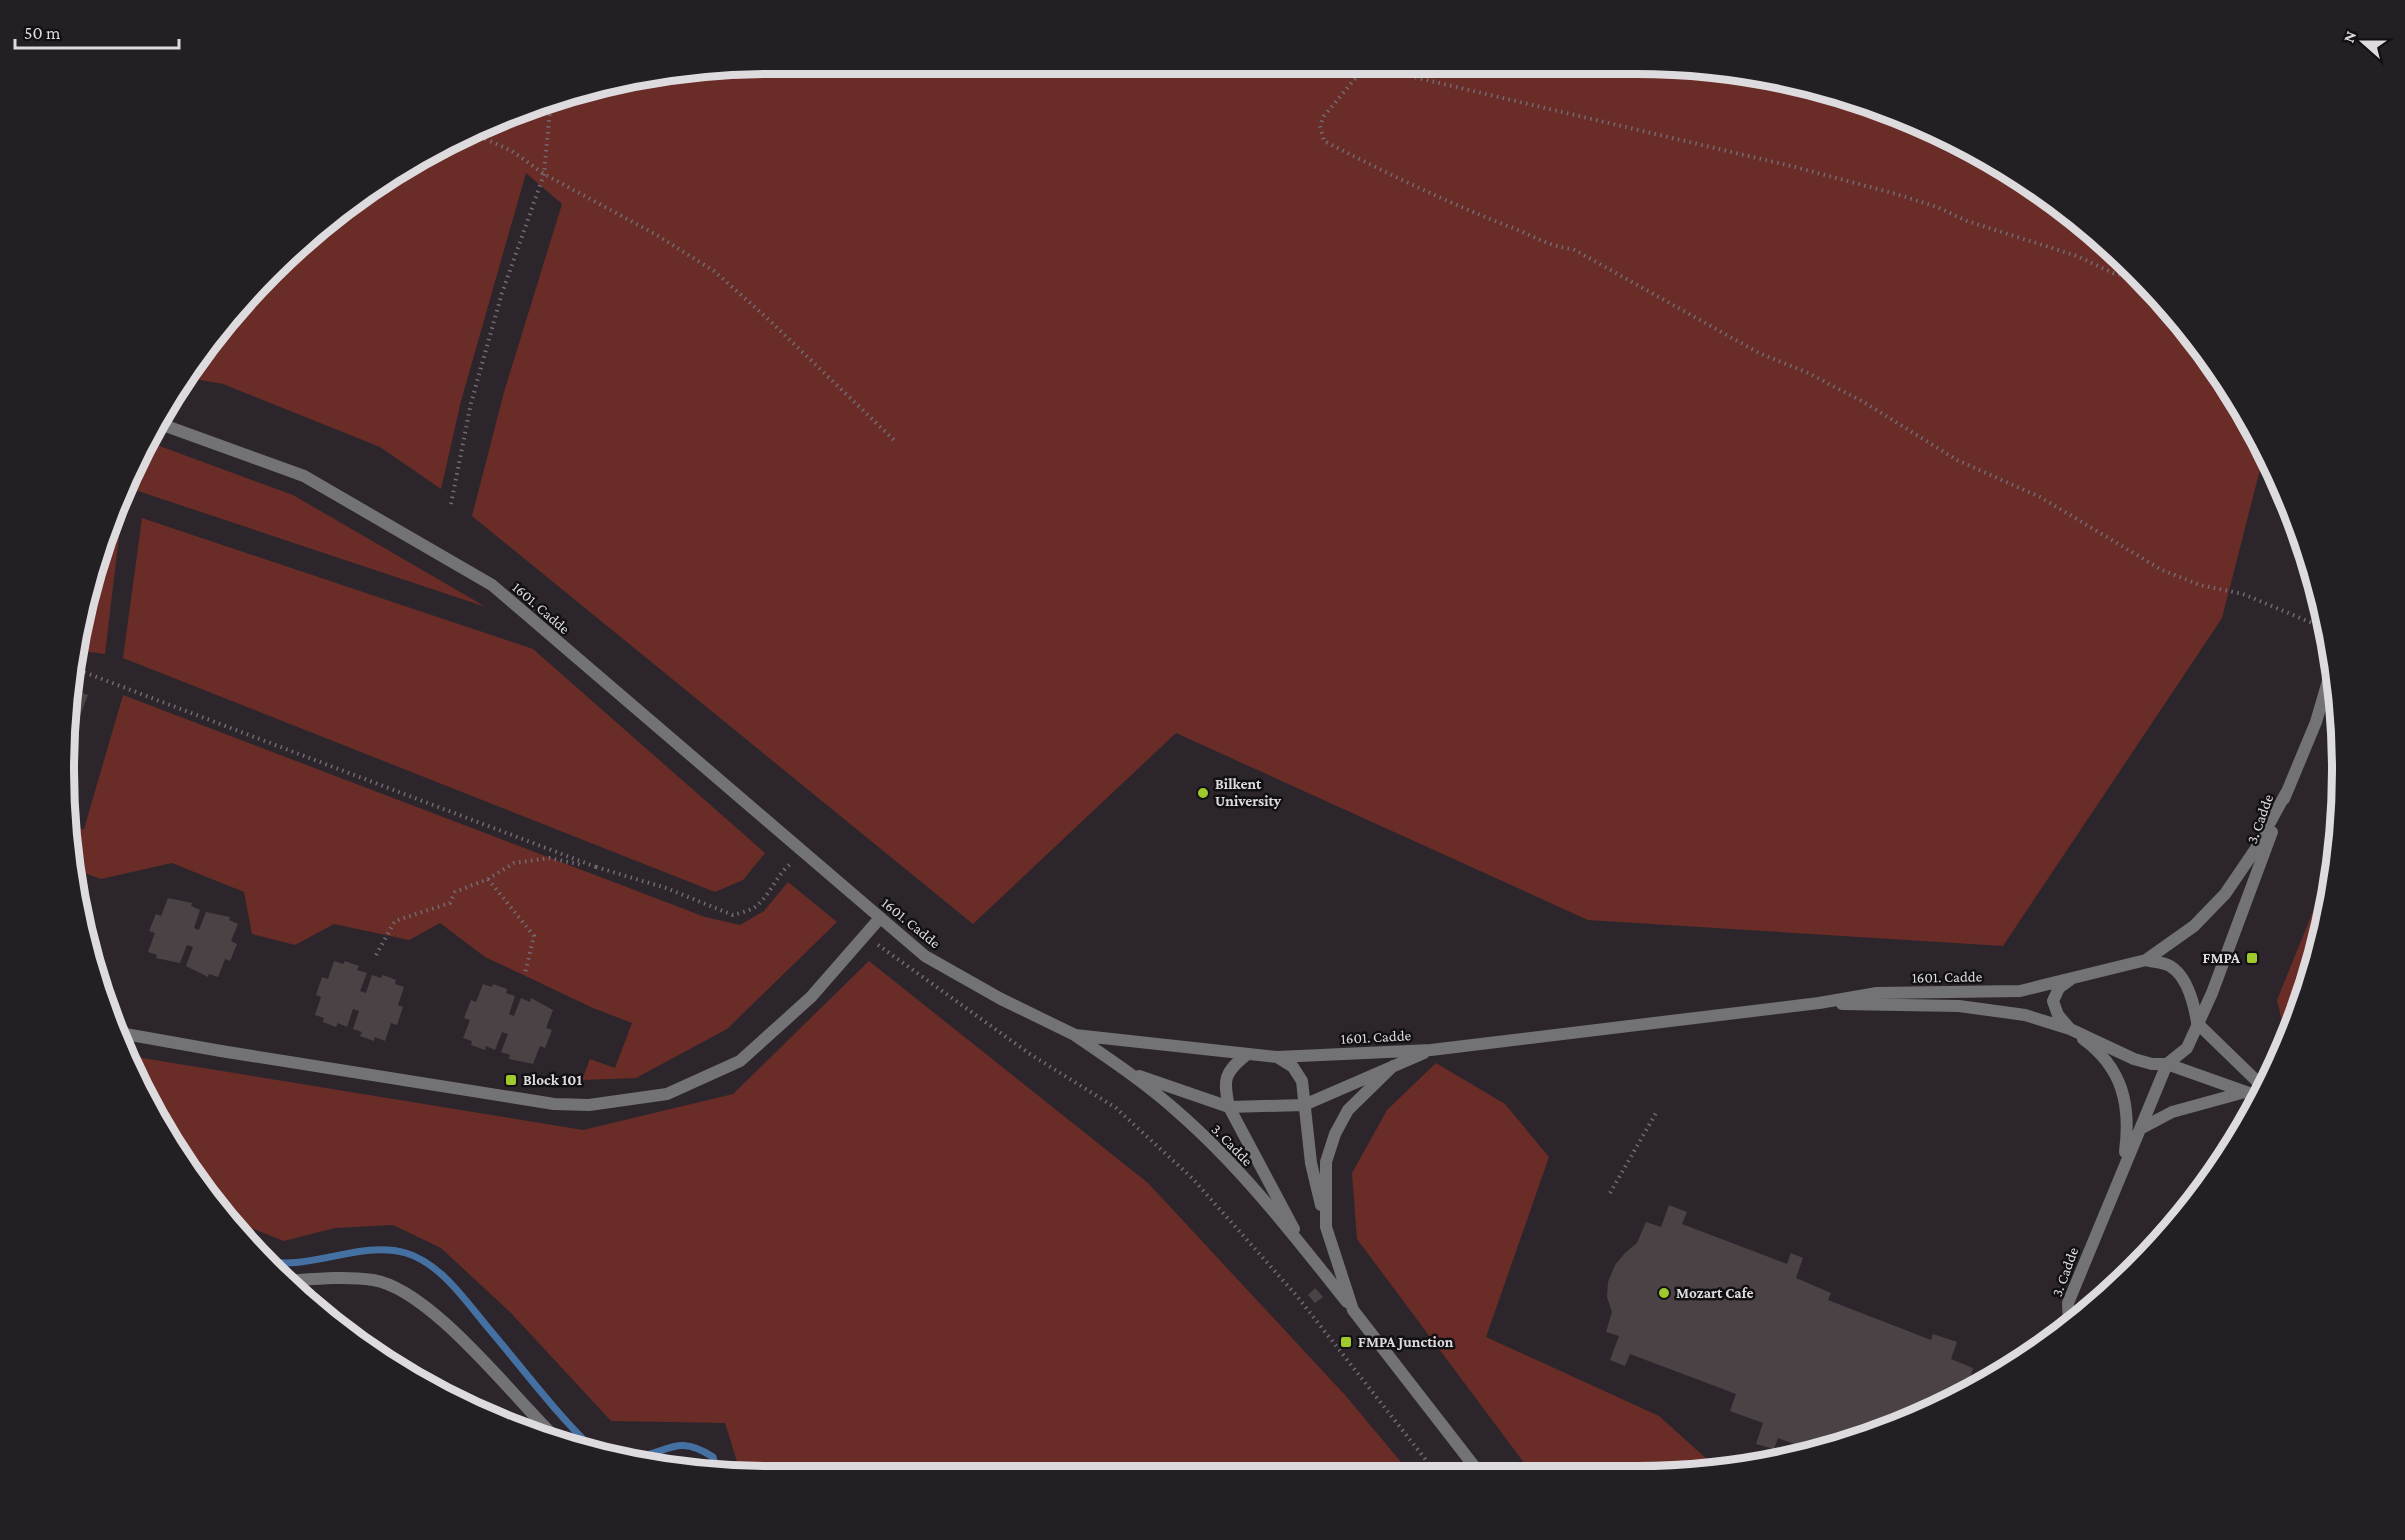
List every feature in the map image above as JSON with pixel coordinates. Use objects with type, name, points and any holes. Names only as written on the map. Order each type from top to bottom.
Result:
[{"type":"street","name":"1601. Cadde","points":[[165,426],[304,476],[492,585],[925,956],[1001,999],[1075,1035],[1277,1057],[1431,1050],[1820,1003],[1877,993],[2020,991],[2074,978]]},
{"type":"street","points":[[2286,793],[2316,722],[2327,686]]},
{"type":"street","name":"3. Cadde","points":[[2124,1166],[2129,1120],[2120,1084],[2102,1052],[2070,1029],[2058,1015],[2053,1001],[2059,988],[2074,978],[2145,960],[2194,926],[2225,894],[2255,850],[2286,793]]},
{"type":"street","name":"3. Cadde","points":[[2069,1315],[2068,1303],[2167,1064],[2187,1048],[2212,993],[2286,793]]},
{"type":"street","points":[[126,1034],[554,1104],[589,1105],[667,1094],[740,1061],[811,997],[880,918]]},
{"type":"street","points":[[2145,960],[2170,966],[2194,1001],[2197,1023],[2258,1082]]},
{"type":"street","name":"1601. Cadde","points":[[1820,1003],[1959,1006],[2025,1016],[2070,1029]]},
{"type":"street","points":[[2070,1029],[2134,1059],[2152,1064],[2167,1064],[2251,1094]]},
{"type":"street","name":"3. Cadde","points":[[1075,1035],[1180,1113],[1243,1178],[1304,1249],[1475,1466]]},
{"type":"street","name":"3. Cadde","points":[[1129,1073],[1228,1107],[1304,1105],[1431,1050]]},
{"type":"street","name":"3. Cadde","points":[[1246,1055],[1230,1068],[1224,1085],[1228,1107],[1304,1249]]},
{"type":"street","points":[[1277,1057],[1293,1067],[1302,1081],[1311,1163],[1326,1227],[1353,1310]]},
{"type":"street","points":[[1326,1227],[1326,1162],[1335,1134],[1348,1110],[1393,1066]]},
{"type":"street","points":[[2140,1129],[2172,1112],[2246,1092]]},
{"type":"street","points":[[297,1280],[328,1277],[375,1280],[410,1294],[447,1324],[549,1431]]},
{"type":"path","points":[[1359,74],[1324,116],[1320,126],[1324,141],[1450,204],[1529,234],[1553,247],[1573,249],[1759,353],[1862,401],[1957,460],[2040,497],[2162,570],[2200,585],[2242,594],[2316,625]]},
{"type":"path","points":[[1401,74],[1795,166],[1896,194],[1937,207],[1967,221],[2077,256],[2113,273],[2124,276]]},
{"type":"path","points":[[451,504],[471,403],[502,293],[544,174],[550,109]]},
{"type":"path","points":[[480,137],[512,151],[544,174],[655,234],[714,271],[766,317],[897,443]]},
{"type":"path","points":[[80,671],[596,867],[666,888],[733,915],[754,908],[767,895],[783,869],[806,854]]},
{"type":"path","points":[[376,955],[395,921],[450,903],[455,892],[488,879],[514,863],[549,858],[596,867]]},
{"type":"path","points":[[488,879],[534,936],[525,973]]},
{"type":"path","points":[[865,935],[1030,1054],[1116,1108],[1192,1178],[1296,1295],[1431,1466]]},
{"type":"path","points":[[1610,1193],[1656,1113]]},
{"type":"shaded area","points":[[770,74],[1681,75],[1726,79],[1771,87],[1859,110],[1943,145],[2022,191],[2094,246],[2159,311],[2214,383],[2261,465],[2222,618],[2003,946],[1588,920],[1176,733],[973,924],[472,516],[504,392],[562,204],[526,173],[461,401],[441,489],[380,447],[223,384],[194,379],[246,311],[311,246],[346,217],[383,191],[462,145],[546,110],[634,87],[679,79]]},
{"type":"shaded area","points":[[155,444],[293,495],[486,607],[133,489]]},
{"type":"shaded area","points":[[142,518],[533,649],[765,853],[743,880],[715,892],[123,658]]},
{"type":"shaded area","points":[[120,528],[105,654],[84,651],[97,590],[117,529]]},
{"type":"shaded area","points":[[123,695],[705,917],[740,925],[764,911],[788,882],[837,922],[727,1029],[636,1078],[582,1080],[590,1059],[615,1068],[632,1023],[593,1008],[485,957],[440,923],[409,940],[334,924],[295,945],[252,934],[244,892],[172,863],[101,879],[81,872],[76,830],[84,829]]},
{"type":"shaded area","points":[[2320,893],[2308,950],[2283,1025],[2277,1000]]},
{"type":"shaded area","points":[[869,961],[1148,1183],[1345,1395],[1404,1466],[738,1465],[725,1423],[611,1421],[511,1313],[441,1248],[393,1225],[335,1228],[284,1241],[246,1226],[217,1194],[191,1157],[167,1118],[136,1057],[583,1130],[733,1094]]},
{"type":"shaded area","points":[[1436,1063],[1505,1104],[1549,1157],[1486,1337],[1659,1416],[1711,1462],[1635,1466],[1526,1466],[1357,1239],[1352,1173],[1387,1110]]},
{"type":"building","points":[[78,691],[88,695],[75,729]]},
{"type":"building","points":[[168,898],[192,903],[191,906],[200,910],[194,928],[199,930],[206,912],[230,917],[229,920],[238,924],[231,941],[237,944],[230,961],[225,959],[218,977],[209,974],[208,977],[186,966],[193,947],[187,945],[180,963],[156,958],[157,955],[148,952],[155,933],[149,931],[156,914],[161,916]]},
{"type":"building","points":[[86,901],[91,903],[88,911]]},
{"type":"building","points":[[334,961],[343,964],[345,961],[359,966],[357,970],[367,973],[360,991],[366,993],[372,975],[381,978],[383,975],[396,980],[395,984],[404,987],[398,1005],[403,1007],[397,1025],[391,1023],[385,1041],[375,1037],[374,1041],[360,1036],[362,1032],[353,1029],[359,1011],[353,1009],[347,1027],[338,1023],[336,1027],[323,1022],[324,1018],[315,1015],[321,997],[316,995],[322,977],[328,979]]},
{"type":"building","points":[[483,984],[492,987],[493,984],[507,989],[506,993],[515,996],[509,1014],[511,1015],[514,1016],[521,998],[530,1002],[531,998],[553,1010],[546,1028],[552,1030],[545,1048],[540,1046],[533,1064],[509,1059],[510,1055],[501,1052],[508,1034],[502,1032],[495,1050],[486,1046],[485,1050],[471,1045],[472,1041],[463,1038],[470,1020],[464,1018],[471,1000],[476,1002]]},
{"type":"building","points":[[1669,1205],[1687,1212],[1682,1224],[1787,1264],[1791,1253],[1803,1258],[1796,1278],[1831,1293],[1828,1300],[1931,1340],[1933,1334],[1957,1342],[1951,1359],[1973,1368],[1969,1381],[1943,1395],[1859,1430],[1800,1446],[1778,1438],[1774,1449],[1756,1444],[1763,1423],[1730,1411],[1736,1394],[1630,1354],[1625,1366],[1610,1360],[1619,1336],[1606,1332],[1612,1312],[1607,1297],[1608,1282],[1615,1265],[1637,1243],[1646,1222],[1661,1227]]},
{"type":"building","points":[[1315,1288],[1323,1297],[1315,1303],[1308,1295]]},
{"type":"waterway","points":[[279,1263],[300,1262],[371,1250],[389,1250],[419,1258],[442,1275],[463,1297],[552,1405],[586,1442]]},
{"type":"waterway","points":[[646,1455],[672,1447],[689,1446],[713,1457],[715,1464]]},
{"type":"place","name":"Bilkent University","points":[[1203,793]]},
{"type":"place","name":"FMPA","points":[[2252,958]]},
{"type":"place","name":"Block 101","points":[[511,1080]]},
{"type":"place","name":"Mozart Cafe","points":[[1664,1293]]},
{"type":"place","name":"FMPA Junction","points":[[1346,1342]]}]
